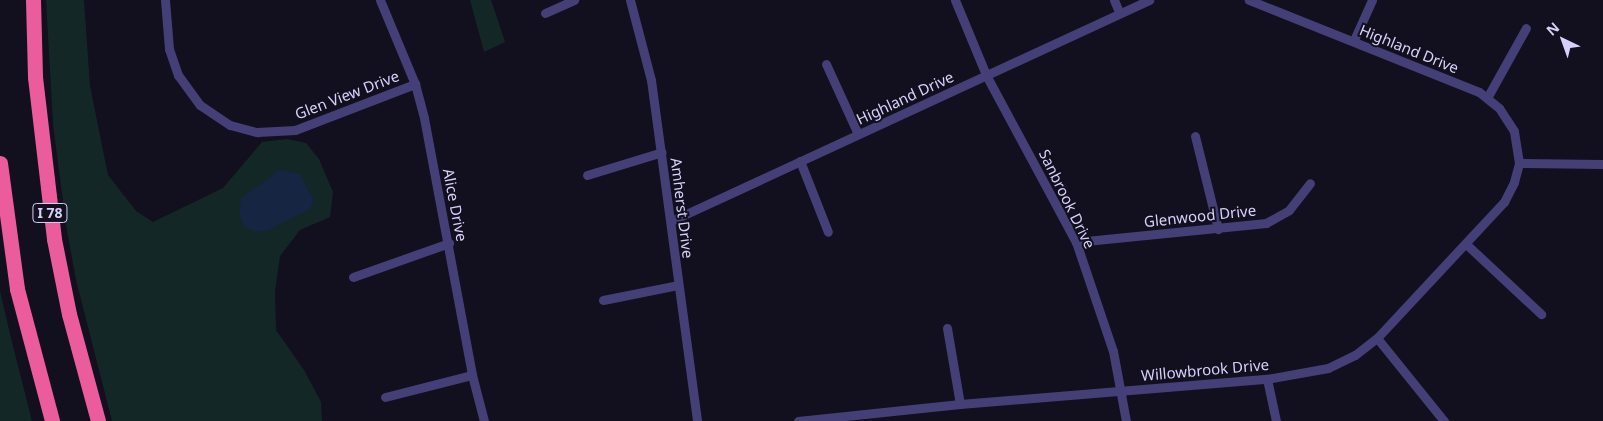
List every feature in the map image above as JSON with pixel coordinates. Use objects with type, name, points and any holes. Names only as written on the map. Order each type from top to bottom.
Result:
[{"type":"highway","name":"I 78","points":[[33,0],[36,86],[54,239],[69,314],[98,421]]},
{"type":"highway","points":[[0,163],[17,289],[52,421]]},
{"type":"street","name":"Glen View Drive","points":[[166,0],[169,49],[178,75],[200,105],[230,125],[257,132],[295,130],[415,84]]},
{"type":"street","name":"Alice Drive","points":[[380,0],[415,84],[449,244],[472,375],[484,421]]},
{"type":"street","points":[[545,13],[574,0]]},
{"type":"street","name":"Amherst Drive","points":[[630,0],[645,51],[662,152],[697,421]]},
{"type":"street","name":"Sanbrook Drive","points":[[955,0],[986,75],[1076,242],[1113,351],[1126,421]]},
{"type":"street","points":[[1114,0],[1119,12]]},
{"type":"street","name":"Highland Drive","points":[[671,221],[1119,12],[1149,0]]},
{"type":"street","name":"Highland Drive","points":[[1249,0],[1354,40],[1487,98],[1510,122],[1519,148],[1519,163]]},
{"type":"street","points":[[1354,40],[1372,0]]},
{"type":"street","points":[[1487,98],[1526,28]]},
{"type":"street","points":[[826,64],[858,134]]},
{"type":"street","points":[[1195,136],[1218,229]]},
{"type":"street","points":[[586,175],[662,152]]},
{"type":"street","points":[[800,162],[828,232]]},
{"type":"street","points":[[1519,163],[1603,164]]},
{"type":"street","name":"Willowbrook Drive","points":[[798,421],[960,404],[1267,379],[1328,368],[1355,355],[1377,338],[1466,244],[1504,202],[1514,182],[1519,163]]},
{"type":"street","name":"Glenwood Drive","points":[[1076,242],[1266,223],[1280,216],[1302,196],[1310,183]]},
{"type":"street","points":[[353,277],[449,244]]},
{"type":"street","points":[[1466,244],[1541,314]]},
{"type":"street","points":[[603,300],[678,285]]},
{"type":"street","points":[[947,328],[960,404]]},
{"type":"street","points":[[1377,338],[1444,421]]},
{"type":"street","points":[[385,397],[472,375]]},
{"type":"street","points":[[1267,379],[1276,421]]},
{"type":"green space","points":[[46,0],[84,0],[90,86],[108,175],[136,211],[153,222],[223,188],[262,142],[287,139],[306,143],[319,159],[333,192],[330,217],[300,230],[280,256],[275,291],[276,330],[304,370],[321,402],[322,421],[112,421],[76,280],[66,225],[53,124]]},
{"type":"green space","points":[[470,0],[491,0],[505,42],[484,52]]},
{"type":"green space","points":[[0,291],[11,338],[32,421],[0,421]]},
{"type":"water","points":[[280,170],[300,174],[314,201],[310,209],[268,230],[256,232],[244,227],[239,213],[241,198]]}]
